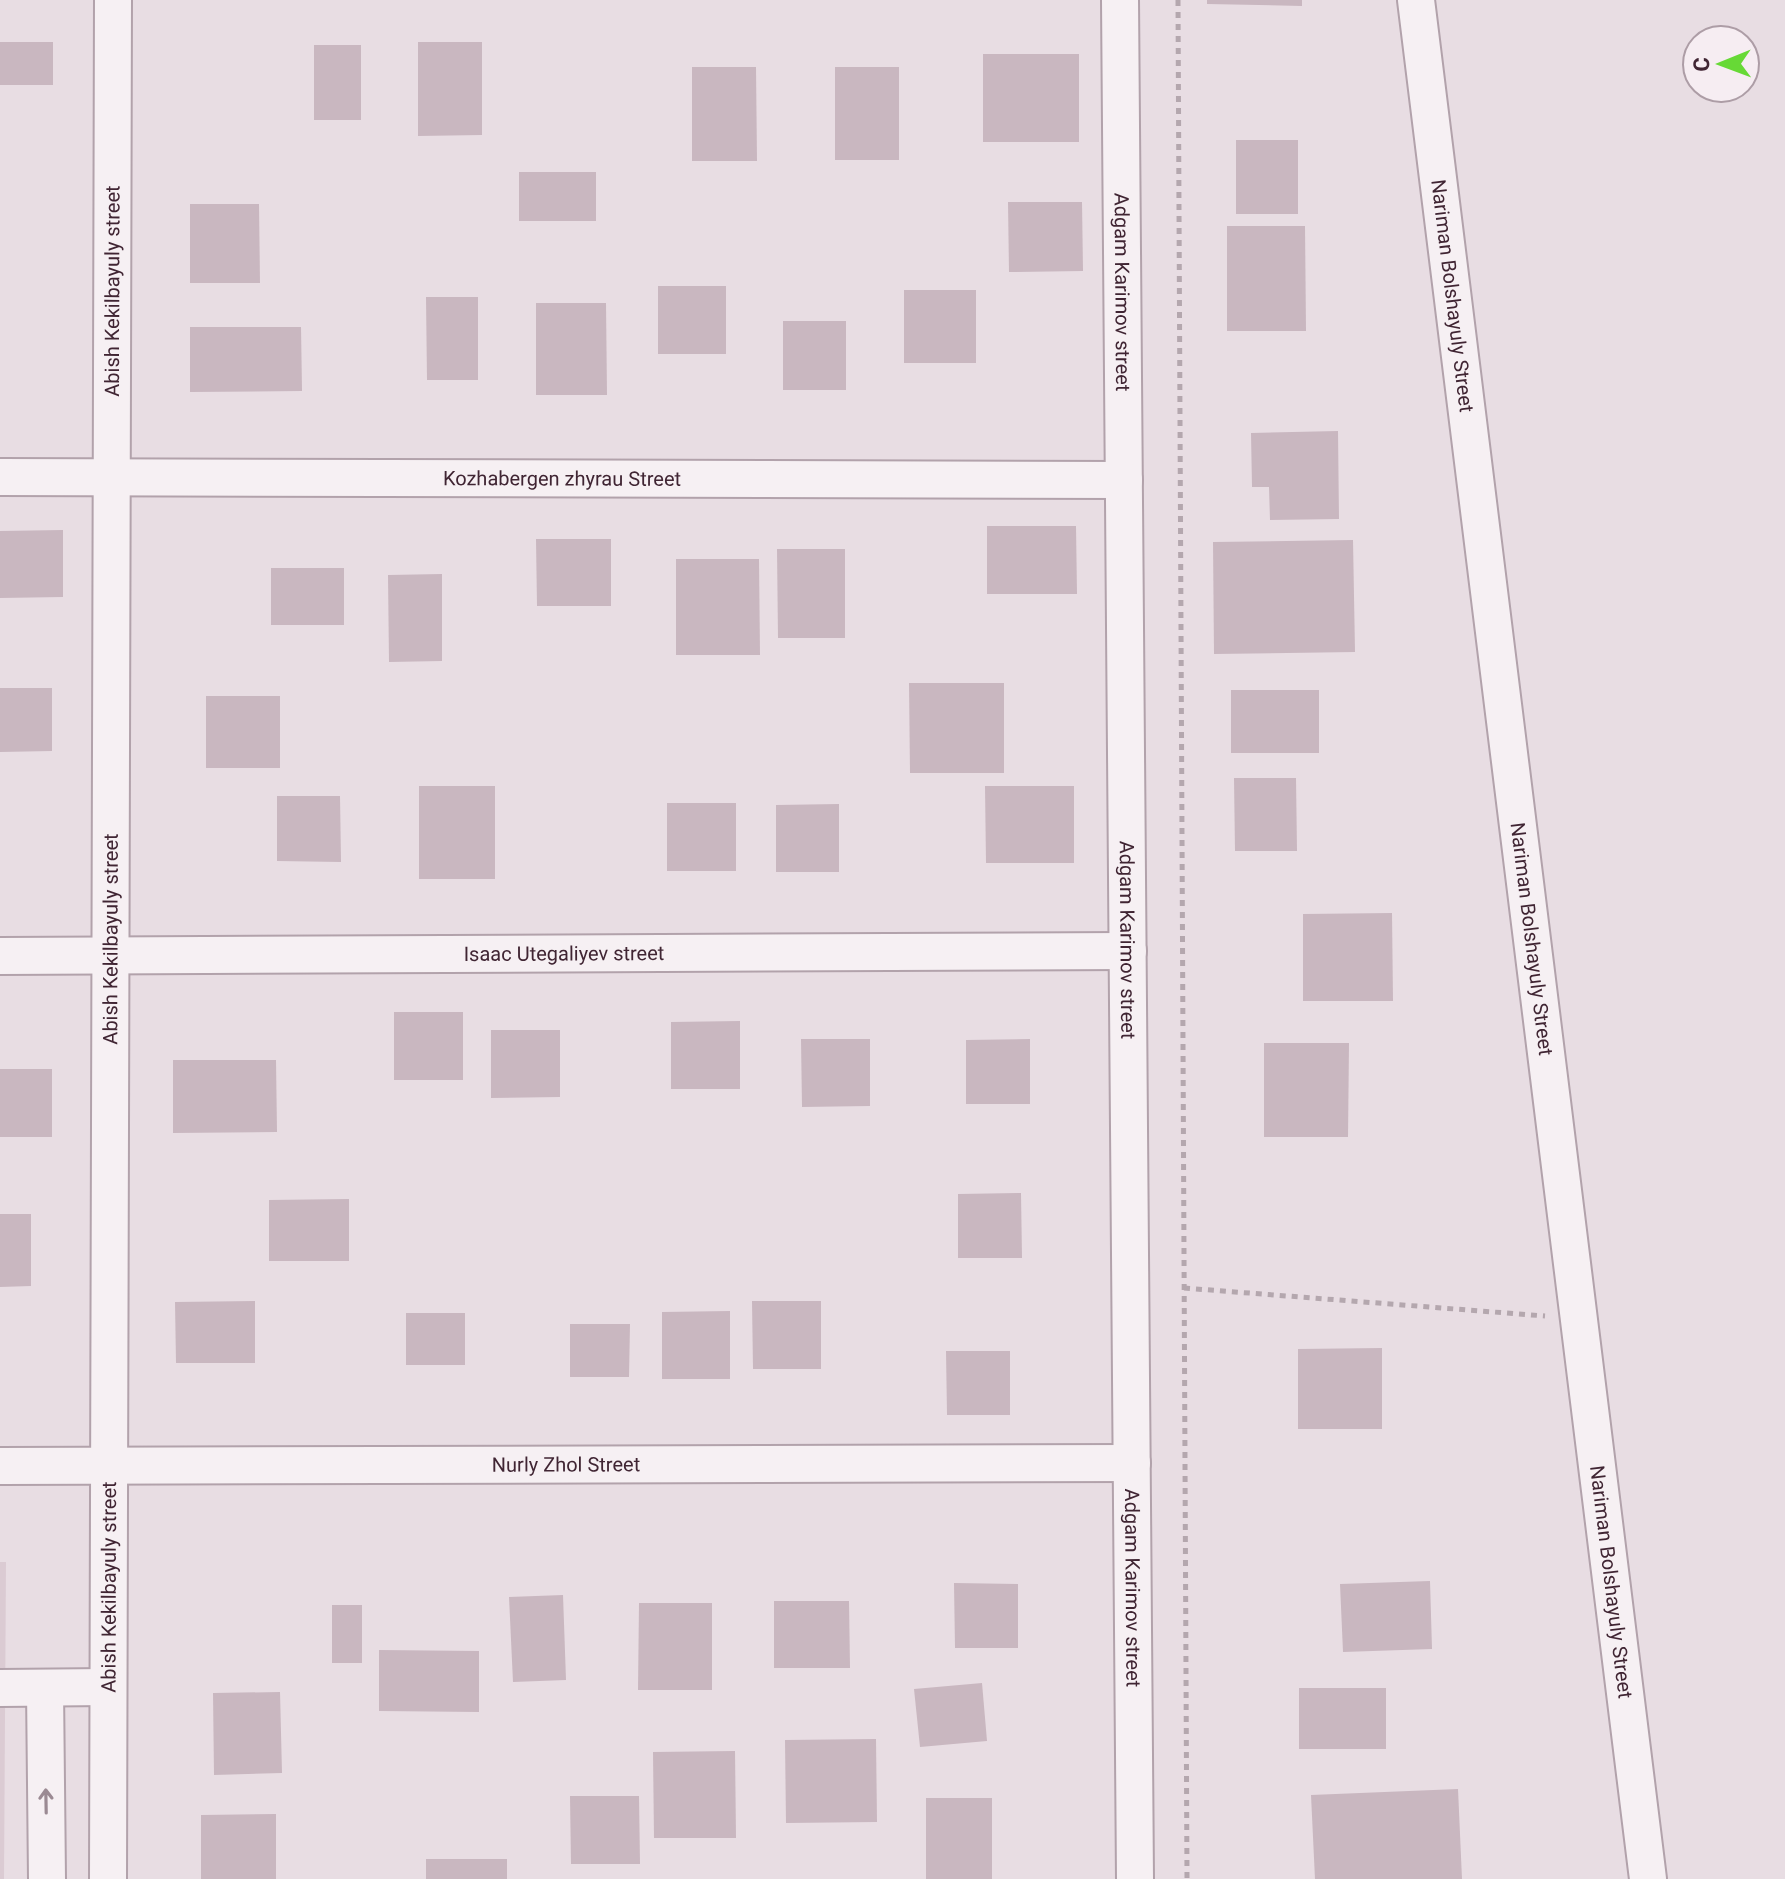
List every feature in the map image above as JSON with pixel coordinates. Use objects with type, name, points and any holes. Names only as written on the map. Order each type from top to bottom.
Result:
[{"type":"street","name":"Abish Kekilbayuly street","points":[[108,1879],[113,0]]},
{"type":"street","name":"Adgam Karimov street","points":[[1120,0],[1135,1879]]},
{"type":"street","name":"Nariman Bolshayuly Street","points":[[1416,0],[1648,1879]]},
{"type":"street","name":"Kozhabergen zhyrau Street","points":[[0,477],[1124,480]]},
{"type":"street","name":"Isaac Utegaliyev street","points":[[0,956],[1128,951]]},
{"type":"street","name":"Nurly Zhol Street","points":[[0,1466],[1132,1463]]},
{"type":"street","points":[[0,1688],[108,1687]]},
{"type":"street","points":[[45,1688],[47,1879]]},
{"type":"path","points":[[1178,0],[1187,1879]]},
{"type":"path","points":[[1184,1288],[1579,1318]]},
{"type":"shaded area","points":[[0,1562],[6,1562],[4,1879],[0,1879]]},
{"type":"building","points":[[1207,0],[1302,0],[1302,6],[1207,4]]},
{"type":"building","points":[[0,42],[53,42],[53,85],[0,85]]},
{"type":"building","points":[[418,42],[482,42],[482,135],[418,136]]},
{"type":"building","points":[[314,45],[361,45],[361,120],[314,120]]},
{"type":"building","points":[[983,54],[1079,54],[1079,142],[983,142]]},
{"type":"building","points":[[692,67],[756,67],[757,161],[692,161]]},
{"type":"building","points":[[835,67],[899,67],[899,160],[835,160]]},
{"type":"building","points":[[1236,140],[1298,140],[1298,214],[1236,214]]},
{"type":"building","points":[[519,172],[596,172],[596,221],[519,221]]},
{"type":"building","points":[[1008,202],[1082,202],[1083,271],[1009,272]]},
{"type":"building","points":[[190,204],[259,204],[260,283],[190,283]]},
{"type":"building","points":[[1227,226],[1305,226],[1306,331],[1227,331]]},
{"type":"building","points":[[658,286],[726,286],[726,354],[658,354]]},
{"type":"building","points":[[904,290],[976,290],[976,363],[904,363]]},
{"type":"building","points":[[426,297],[478,297],[478,380],[427,380]]},
{"type":"building","points":[[536,303],[606,303],[607,395],[536,395]]},
{"type":"building","points":[[783,321],[846,321],[846,390],[783,390]]},
{"type":"building","points":[[190,327],[301,327],[302,391],[190,392]]},
{"type":"building","points":[[1338,431],[1339,519],[1270,520],[1269,487],[1252,487],[1251,433]]},
{"type":"building","points":[[987,526],[1076,526],[1077,594],[987,594]]},
{"type":"building","points":[[63,530],[63,597],[0,598],[0,531]]},
{"type":"building","points":[[536,539],[611,539],[611,606],[537,606]]},
{"type":"building","points":[[1353,540],[1355,652],[1214,654],[1213,542]]},
{"type":"building","points":[[777,549],[845,549],[845,638],[778,638]]},
{"type":"building","points":[[676,559],[759,559],[760,655],[676,655]]},
{"type":"building","points":[[271,568],[344,568],[344,625],[271,625]]},
{"type":"building","points":[[442,574],[442,661],[389,662],[388,575]]},
{"type":"building","points":[[909,683],[1004,683],[1004,773],[910,773]]},
{"type":"building","points":[[0,688],[52,688],[52,751],[0,752]]},
{"type":"building","points":[[1231,690],[1319,690],[1319,753],[1231,753]]},
{"type":"building","points":[[206,696],[280,696],[280,768],[206,768]]},
{"type":"building","points":[[1234,778],[1296,778],[1297,851],[1235,851]]},
{"type":"building","points":[[419,786],[495,786],[495,879],[419,879]]},
{"type":"building","points":[[985,786],[1074,786],[1074,863],[986,863]]},
{"type":"building","points":[[277,796],[340,796],[341,862],[277,861]]},
{"type":"building","points":[[667,803],[736,803],[736,871],[667,871]]},
{"type":"building","points":[[839,804],[839,872],[776,872],[776,805]]},
{"type":"building","points":[[1392,913],[1393,1001],[1303,1001],[1303,914]]},
{"type":"building","points":[[394,1012],[463,1012],[463,1080],[394,1080]]},
{"type":"building","points":[[740,1021],[740,1089],[671,1089],[671,1022]]},
{"type":"building","points":[[491,1030],[560,1030],[560,1097],[491,1098]]},
{"type":"building","points":[[801,1039],[870,1039],[870,1106],[802,1107]]},
{"type":"building","points":[[1030,1039],[1030,1104],[966,1104],[966,1040]]},
{"type":"building","points":[[1264,1043],[1349,1043],[1348,1137],[1264,1137]]},
{"type":"building","points":[[173,1060],[276,1060],[277,1132],[173,1133]]},
{"type":"building","points":[[0,1069],[52,1069],[52,1137],[0,1137]]},
{"type":"building","points":[[1021,1193],[1022,1258],[958,1258],[958,1194]]},
{"type":"building","points":[[349,1199],[349,1261],[269,1261],[269,1200]]},
{"type":"building","points":[[0,1214],[31,1214],[31,1286],[0,1287]]},
{"type":"building","points":[[255,1301],[255,1363],[176,1363],[175,1302]]},
{"type":"building","points":[[752,1301],[821,1301],[821,1369],[753,1369]]},
{"type":"building","points":[[730,1311],[730,1379],[662,1379],[662,1312]]},
{"type":"building","points":[[406,1313],[465,1313],[465,1365],[406,1365]]},
{"type":"building","points":[[570,1324],[630,1324],[629,1377],[570,1377]]},
{"type":"building","points":[[1382,1348],[1382,1429],[1298,1429],[1298,1349]]},
{"type":"building","points":[[946,1351],[1010,1351],[1010,1415],[947,1415]]},
{"type":"building","points":[[1430,1581],[1432,1649],[1343,1652],[1340,1584]]},
{"type":"building","points":[[954,1583],[1018,1584],[1018,1648],[955,1648]]},
{"type":"building","points":[[563,1595],[566,1680],[513,1682],[509,1597]]},
{"type":"building","points":[[774,1601],[849,1601],[850,1668],[774,1668]]},
{"type":"building","points":[[639,1603],[712,1603],[712,1690],[638,1690]]},
{"type":"building","points":[[332,1605],[362,1605],[362,1663],[332,1663]]},
{"type":"building","points":[[379,1650],[479,1651],[479,1712],[379,1711]]},
{"type":"building","points":[[982,1683],[987,1741],[920,1747],[914,1689]]},
{"type":"building","points":[[1299,1688],[1386,1688],[1386,1749],[1299,1749]]},
{"type":"building","points":[[280,1692],[282,1773],[214,1775],[213,1693]]},
{"type":"building","points":[[876,1739],[877,1822],[786,1823],[785,1740]]},
{"type":"building","points":[[735,1751],[736,1838],[654,1838],[653,1752]]},
{"type":"building","points":[[1458,1789],[1462,1879],[1315,1879],[1311,1795]]},
{"type":"building","points":[[570,1796],[639,1796],[640,1864],[571,1864]]},
{"type":"building","points":[[926,1798],[992,1798],[992,1879],[926,1879]]},
{"type":"building","points":[[276,1814],[276,1879],[201,1879],[201,1815]]},
{"type":"building","points":[[426,1859],[507,1859],[507,1879],[426,1879]]}]
